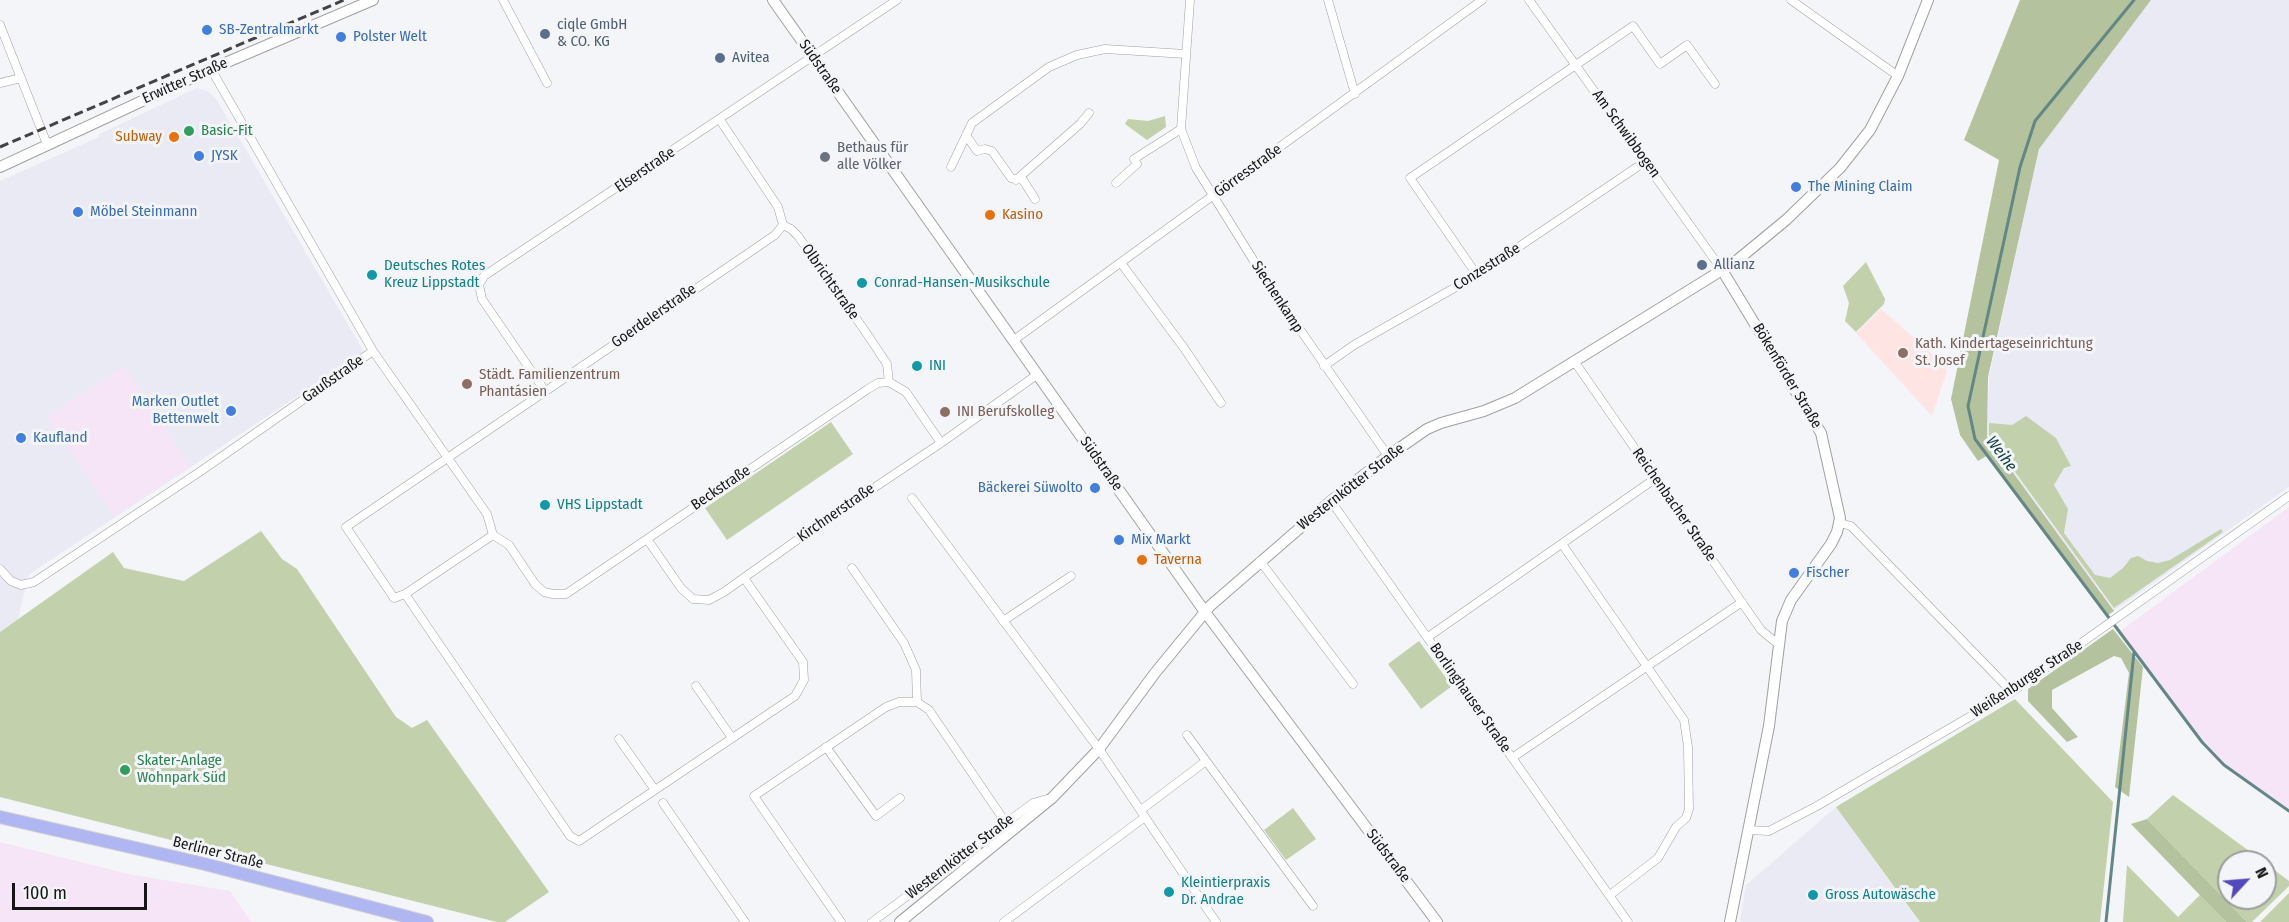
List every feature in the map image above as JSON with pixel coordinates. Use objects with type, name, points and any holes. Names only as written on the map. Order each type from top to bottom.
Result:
[{"type":"main road","name":"Berliner Straße","points":[[0,817],[205,864],[427,922]]},
{"type":"street","name":"Erwitter Straße","points":[[0,167],[210,69],[373,0]]},
{"type":"street","points":[[503,0],[547,83]]},
{"type":"street","name":"Südstraße","points":[[773,0],[1205,612],[1437,922]]},
{"type":"street","name":"Elserstraße","points":[[545,391],[482,299],[479,285],[484,276],[897,0]]},
{"type":"street","name":"Siechenkamp","points":[[1190,0],[1181,129],[1196,168],[1267,282],[1388,456]]},
{"type":"street","points":[[1328,0],[1354,94]]},
{"type":"street","name":"Görresstraße","points":[[1014,340],[1482,0]]},
{"type":"street","name":"Am Schwibbogen","points":[[1529,0],[1722,270]]},
{"type":"street","points":[[1791,0],[1898,76]]},
{"type":"street","points":[[1722,270],[1756,245],[1840,168],[1870,130],[1898,76],[1928,0]]},
{"type":"street","points":[[0,24],[48,144]]},
{"type":"street","points":[[1478,275],[1410,178],[1633,26],[1660,63],[1687,45],[1715,84]]},
{"type":"street","points":[[951,167],[972,123],[1049,67],[1077,55],[1105,49],[1186,54]]},
{"type":"street","name":"Gaußstraße","points":[[0,569],[11,581],[21,585],[34,582],[373,351],[210,69]]},
{"type":"street","points":[[0,82],[21,78]]},
{"type":"street","points":[[1016,180],[1080,124],[1089,113]]},
{"type":"street","name":"Olbrichtstraße","points":[[720,120],[778,207],[783,225],[798,236],[887,364],[889,382]]},
{"type":"street","points":[[1116,183],[1137,164],[1134,159],[1181,129]]},
{"type":"street","points":[[966,135],[977,151],[985,149],[992,151],[1009,175],[1016,180],[1023,180],[1035,198]]},
{"type":"street","name":"Conzestraße","points":[[1324,366],[1354,345],[1478,275],[1646,161]]},
{"type":"street","name":"Goerdelerstraße","points":[[405,594],[394,598],[346,527],[775,235],[783,225]]},
{"type":"street","points":[[1121,263],[1184,348],[1221,403]]},
{"type":"street","name":"Westernkötter Straße","points":[[900,922],[1052,798],[1099,749],[1155,673],[1205,612],[1260,561],[1331,501],[1427,429],[1446,421],[1484,411],[1515,398],[1722,270]]},
{"type":"street","name":"Bökenförder Straße","points":[[1722,270],[1821,433],[1840,523]]},
{"type":"street","points":[[373,351],[487,514],[493,535],[405,594],[570,836],[579,841],[795,696],[804,680],[803,662],[744,578]]},
{"type":"street","name":"Reichenbacher Straße","points":[[1574,361],[1761,630],[1778,644]]},
{"type":"street","name":"Kirchnerstraße","points":[[647,539],[681,588],[693,599],[709,600],[1038,374]]},
{"type":"street","points":[[889,382],[906,392],[941,442]]},
{"type":"street","name":"Beckstraße","points":[[493,535],[509,546],[535,584],[544,592],[566,594],[868,389],[878,383],[889,382]]},
{"type":"street","points":[[1428,637],[1656,478]]},
{"type":"street","name":"Weißenburger Straße","points":[[1748,830],[1769,831],[1817,806],[2012,692],[2289,496]]},
{"type":"street","points":[[912,498],[1099,749],[1216,922]]},
{"type":"street","name":"Borlinghauser Straße","points":[[1331,501],[1628,922]]},
{"type":"street","points":[[1730,922],[1769,726],[1782,621],[1791,600],[1831,544],[1840,523],[1851,526],[2012,692]]},
{"type":"street","points":[[1562,544],[1684,720],[1688,747],[1689,809],[1686,818],[1676,827],[1658,858],[1610,895]]},
{"type":"street","points":[[1260,561],[1353,684]]},
{"type":"street","points":[[852,568],[904,643],[916,670],[917,702]]},
{"type":"street","points":[[1003,621],[1071,576]]},
{"type":"street","points":[[1512,758],[1742,602]]},
{"type":"street","points":[[696,686],[732,738]]},
{"type":"street","points":[[841,922],[754,796],[886,707],[898,702],[917,702],[929,711],[1006,822]]},
{"type":"street","points":[[1186,735],[1313,906]]},
{"type":"street","points":[[620,739],[655,790]]},
{"type":"street","points":[[826,747],[876,816],[900,798]]},
{"type":"street","points":[[1004,922],[1143,814],[1206,761]]},
{"type":"street","name":"Westernkötter Straße","points":[[872,922],[1033,803],[1052,798]]},
{"type":"street","points":[[663,803],[745,922]]},
{"type":"shaded area","points":[[2151,0],[2289,0],[2289,487],[2114,611],[1987,437],[1989,377],[2039,149]]},
{"type":"shaded area","points":[[197,88],[206,90],[215,97],[364,352],[28,575],[18,620],[0,632],[0,181],[99,137],[99,134]]},
{"type":"shaded area","name":"Kath. Kindertageseinrichtung St. Josef","points":[[1881,309],[1944,364],[1947,372],[1932,416],[1856,333]]},
{"type":"shaded area","points":[[124,366],[190,466],[114,517],[47,417]]},
{"type":"shaded area","points":[[2289,507],[2289,811],[2224,765],[2202,742],[2119,632]]},
{"type":"shaded area","points":[[1836,807],[1919,922],[1740,922],[1746,885]]},
{"type":"shaded area","points":[[0,842],[129,874],[230,891],[251,922],[0,922]]},
{"type":"green space","points":[[2020,0],[2151,0],[2039,149],[1988,377],[1987,437],[2114,611],[2108,615],[1988,455],[1978,461],[1960,435],[1951,399],[1999,160],[1964,140]]},
{"type":"green space","points":[[1165,116],[1166,127],[1147,140],[1125,124],[1128,119],[1148,121]]},
{"type":"green space","points":[[1866,262],[1885,299],[1884,304],[1856,332],[1845,321],[1849,303],[1843,286]]},
{"type":"green space","points":[[2026,416],[2056,438],[2071,466],[2064,468],[2054,485],[2068,509],[2064,533],[2095,575],[2110,578],[2131,558],[2138,556],[2158,563],[2170,560],[2221,529],[2223,532],[2114,608],[1989,436],[1989,423],[2012,425]]},
{"type":"green space","points":[[831,422],[853,454],[727,540],[705,508]]},
{"type":"green space","points":[[261,531],[282,559],[297,569],[396,717],[412,728],[427,720],[549,892],[505,922],[497,922],[0,797],[0,632],[113,552],[124,568],[184,581]]},
{"type":"green space","points":[[2113,629],[2143,667],[2129,797],[2115,787],[2129,673],[2121,658],[2114,656],[2052,690],[2052,708],[2078,737],[2067,742],[2028,701],[2028,689]]},
{"type":"green space","points":[[1419,641],[1452,686],[1421,709],[1388,664]]},
{"type":"green space","points":[[2015,699],[2113,802],[2100,922],[1920,922],[1836,807]]},
{"type":"green space","points":[[2173,795],[2248,850],[2217,850],[2217,891],[2147,819]]},
{"type":"green space","points":[[1293,808],[1316,839],[1286,860],[1264,830]]},
{"type":"green space","points":[[2147,819],[2217,891],[2217,910],[2235,910],[2247,922],[2226,922],[2131,824]]},
{"type":"green space","points":[[2127,865],[2178,917],[2200,895],[2226,922],[2123,922]]},
{"type":"green space","points":[[2277,872],[2289,881],[2289,886],[2277,898]]},
{"type":"green space","points":[[2289,893],[2289,922],[2260,922],[2272,910],[2277,910],[2277,905]]},
{"type":"green space","points":[[2235,910],[2264,910],[2252,922],[2247,922]]},
{"type":"waterway","name":"Weihe","points":[[2134,0],[2035,121],[2020,167],[1968,406],[1975,439],[2202,742],[2224,765],[2289,811]]},
{"type":"waterway","name":"Weihe","points":[[2106,922],[2134,652]]},
{"type":"railway","points":[[0,147],[344,0]]},
{"type":"place","name":"SB-Zentralmarkt","points":[[207,30]]},
{"type":"place","name":"ciqle GmbH & CO. KG","points":[[545,34]]},
{"type":"place","name":"Polster Welt","points":[[341,37]]},
{"type":"place","name":"Avitea","points":[[720,58]]},
{"type":"place","name":"Basic-Fit","points":[[189,131]]},
{"type":"place","name":"Subway","points":[[174,137]]},
{"type":"place","name":"JYSK","points":[[199,156]]},
{"type":"place","name":"Bethaus für alle Völker","points":[[825,157]]},
{"type":"place","name":"The Mining Claim","points":[[1796,187]]},
{"type":"place","name":"Möbel Steinmann","points":[[78,212]]},
{"type":"place","name":"Kasino","points":[[990,215]]},
{"type":"place","name":"Allianz","points":[[1702,265]]},
{"type":"place","name":"Deutsches Rotes Kreuz Lippstadt","points":[[372,275]]},
{"type":"place","name":"Conrad-Hansen-Musikschule","points":[[862,283]]},
{"type":"place","name":"Kath. Kindertageseinrichtung St. Josef","points":[[1903,353]]},
{"type":"place","name":"INI","points":[[917,366]]},
{"type":"place","name":"Städt. Familienzentrum Phantásien","points":[[467,384]]},
{"type":"place","name":"Marken Outlet Bettenwelt","points":[[231,411]]},
{"type":"place","name":"INI Berufskolleg","points":[[945,412]]},
{"type":"place","name":"Kaufland","points":[[21,438]]},
{"type":"place","name":"Bäckerei Süwolto","points":[[1095,488]]},
{"type":"place","name":"VHS Lippstadt","points":[[545,505]]},
{"type":"place","name":"Mix Markt","points":[[1119,540]]},
{"type":"place","name":"Taverna","points":[[1142,560]]},
{"type":"place","name":"Fischer","points":[[1794,573]]},
{"type":"place","name":"Skater-Anlage Wohnpark Süd","points":[[125,770]]},
{"type":"place","name":"Kleintierpraxis Dr. Andrae","points":[[1169,892]]},
{"type":"place","name":"Gross Autowäsche","points":[[1813,895]]}]
